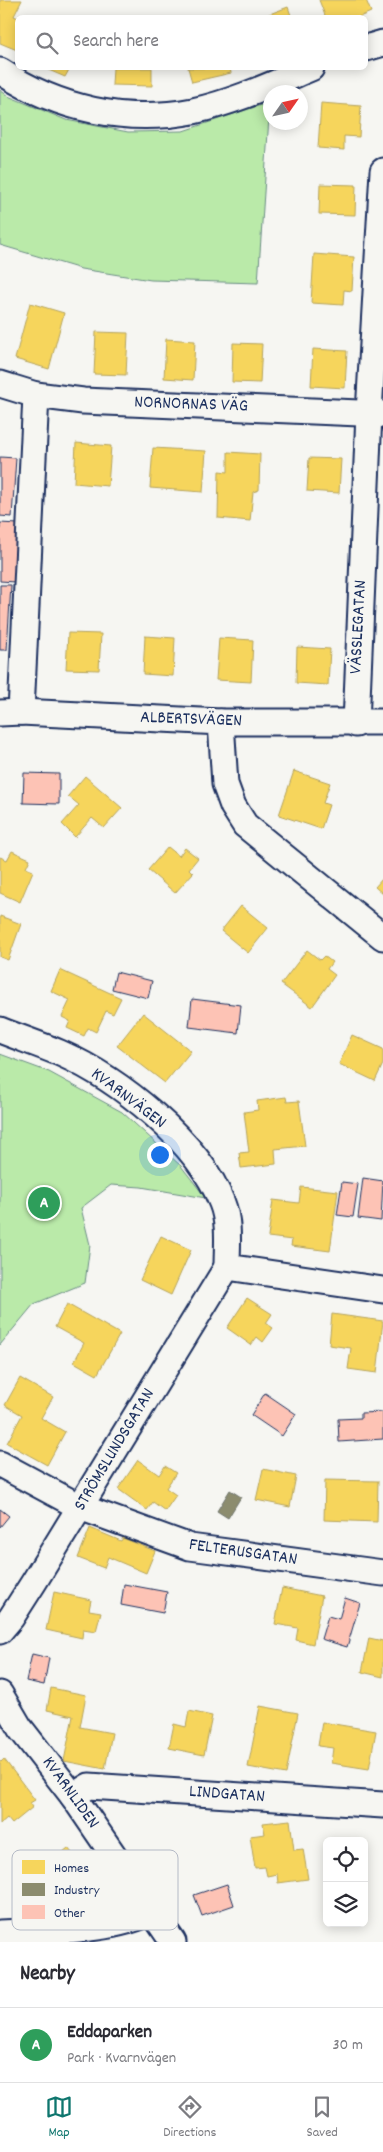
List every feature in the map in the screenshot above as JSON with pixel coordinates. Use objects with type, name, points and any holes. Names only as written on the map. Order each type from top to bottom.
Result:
[{"type":"street","points":[[368,47],[383,43]]},
{"type":"street","points":[[0,71],[42,95],[76,107],[125,116],[153,116],[193,110],[220,103],[306,70]]},
{"type":"street","name":"VÄSSLEGATAN","points":[[356,724],[376,413],[383,170]]},
{"type":"street","name":"NORNORNAS VÄG","points":[[0,384],[36,395],[83,401],[376,413]]},
{"type":"street","points":[[11,713],[36,395]]},
{"type":"street","name":"ALBERTSVÄGEN","points":[[11,713],[221,722],[356,724],[383,722]]},
{"type":"street","points":[[221,722],[224,784],[233,806],[245,825],[383,937]]},
{"type":"street","name":"KVARNVÄGEN","points":[[0,1030],[62,1054],[112,1083],[154,1115],[181,1140],[203,1168],[223,1204],[228,1225],[227,1267]]},
{"type":"street","points":[[227,1267],[383,1290]]},
{"type":"street","name":"STRÖMSLUNDSGATAN","points":[[0,1632],[12,1618],[227,1267]]},
{"type":"street","name":"FELTERUSGATAN","points":[[0,1464],[80,1507],[190,1547],[383,1572]]},
{"type":"street","name":"KVARNLIDEN","points":[[0,1694],[20,1728],[73,1796],[110,1850]]},
{"type":"street","name":"LINDGATAN","points":[[73,1796],[89,1786],[383,1805]]},
{"type":"street","points":[[0,1933],[46,1930]]},
{"type":"street","name":"KVARNLIDEN","points":[[165,1930],[173,1942]]},
{"type":"green space","points":[[0,90],[8,96],[66,120],[128,132],[183,131],[263,104],[263,130],[268,130],[258,283],[151,280],[81,269],[0,245]]},
{"type":"green space","points":[[0,1054],[49,1072],[122,1112],[181,1166],[206,1198],[141,1187],[111,1185],[81,1208],[90,1245],[85,1283],[34,1304],[0,1345]]},
{"type":"building: Homes","points":[[0,0],[22,0],[14,16],[15,49],[0,43]]},
{"type":"building: Homes","points":[[319,0],[366,0],[371,12],[364,15],[325,15]]},
{"type":"building: Homes","points":[[288,7],[291,15],[267,15]]},
{"type":"building: Homes","points":[[49,70],[69,70],[65,77]]},
{"type":"building: Homes","points":[[113,70],[152,70],[152,86],[112,85]]},
{"type":"building: Homes","points":[[189,70],[230,70],[231,73],[192,82]]},
{"type":"building: Homes","points":[[321,103],[361,106],[359,137],[344,136],[344,150],[318,148]]},
{"type":"building: Homes","points":[[320,184],[356,185],[355,215],[319,214]]},
{"type":"building: Homes","points":[[314,254],[354,257],[352,291],[344,290],[343,305],[311,303]]},
{"type":"building: Homes","points":[[30,303],[64,313],[49,369],[15,359]]},
{"type":"building: Homes","points":[[96,332],[128,333],[126,375],[94,374]]},
{"type":"building: Homes","points":[[166,339],[195,341],[193,380],[164,378]]},
{"type":"building: Homes","points":[[233,343],[262,344],[260,383],[232,382]]},
{"type":"building: Homes","points":[[313,349],[347,351],[345,388],[311,386]]},
{"type":"building: Homes","points":[[76,443],[111,446],[108,486],[74,483]]},
{"type":"building: Homes","points":[[153,448],[206,451],[203,492],[150,488]]},
{"type":"building: Homes","points":[[228,452],[260,454],[259,490],[253,492],[250,521],[218,518],[219,471],[228,472]]},
{"type":"building: Homes","points":[[309,458],[341,459],[339,493],[307,491]]},
{"type":"building: Homes","points":[[68,633],[101,634],[99,670],[66,669]]},
{"type":"building: Homes","points":[[145,636],[175,638],[173,676],[143,674]]},
{"type":"building: Homes","points":[[219,638],[253,640],[251,682],[216,680]]},
{"type":"building: Homes","points":[[297,647],[330,649],[328,685],[296,683]]},
{"type":"building: Homes","points":[[294,771],[330,783],[323,803],[329,805],[321,829],[279,815]]},
{"type":"building: Homes","points":[[85,776],[122,808],[104,828],[92,818],[75,837],[62,824],[79,805],[68,796]]},
{"type":"building: Homes","points":[[168,847],[179,856],[185,848],[198,858],[189,869],[193,873],[175,893],[148,870]]},
{"type":"building: Homes","points":[[12,851],[30,859],[26,868],[33,871],[20,902],[0,893],[0,857],[7,860]]},
{"type":"building: Homes","points":[[383,878],[383,894],[375,887]]},
{"type":"building: Homes","points":[[241,906],[268,928],[248,953],[221,931]]},
{"type":"building: Homes","points":[[0,916],[21,924],[8,960],[0,957]]},
{"type":"building: Homes","points":[[307,950],[320,960],[324,956],[332,962],[327,969],[335,975],[312,1007],[281,984]]},
{"type":"building: Homes","points":[[60,970],[121,998],[113,1014],[106,1011],[96,1032],[88,1028],[84,1036],[67,1028],[70,1021],[62,1017],[70,1000],[51,991]]},
{"type":"building: Homes","points":[[143,1013],[191,1051],[165,1083],[117,1046]]},
{"type":"building: Homes","points":[[352,1035],[383,1049],[383,1064],[375,1081],[339,1064]]},
{"type":"building: Homes","points":[[286,1097],[287,1102],[299,1101],[305,1146],[275,1149],[276,1164],[241,1168],[239,1153],[249,1152],[244,1112],[258,1110],[257,1101]]},
{"type":"building: Homes","points":[[301,1187],[338,1191],[330,1251],[291,1246],[292,1240],[268,1237],[273,1200],[299,1203]]},
{"type":"building: Homes","points":[[161,1236],[191,1250],[171,1295],[140,1280]]},
{"type":"building: Homes","points":[[247,1298],[272,1314],[266,1323],[273,1328],[263,1342],[257,1337],[251,1345],[227,1328]]},
{"type":"building: Homes","points":[[67,1304],[120,1334],[97,1375],[74,1362],[84,1343],[55,1327]]},
{"type":"building: Homes","points":[[332,1314],[383,1321],[377,1373],[348,1369],[351,1348],[329,1345]]},
{"type":"building: Homes","points":[[20,1378],[53,1397],[41,1418],[65,1432],[47,1465],[7,1443],[22,1415],[5,1405]]},
{"type":"building: Homes","points":[[138,1460],[159,1475],[165,1466],[176,1473],[166,1488],[176,1495],[165,1511],[153,1502],[147,1510],[118,1489]]},
{"type":"building: Homes","points":[[263,1469],[296,1476],[290,1507],[256,1500]]},
{"type":"building: Homes","points":[[325,1480],[378,1481],[377,1522],[324,1520]]},
{"type":"building: Homes","points":[[90,1528],[121,1541],[123,1538],[155,1551],[146,1573],[108,1557],[104,1568],[78,1558]]},
{"type":"building: Homes","points":[[282,1588],[322,1596],[313,1644],[296,1640],[298,1628],[275,1624]]},
{"type":"building: Homes","points":[[54,1592],[91,1600],[89,1610],[101,1612],[96,1631],[83,1629],[82,1638],[46,1630]]},
{"type":"building: Homes","points":[[369,1638],[383,1641],[383,1677],[362,1672]]},
{"type":"building: Homes","points":[[51,1688],[86,1695],[80,1727],[112,1733],[105,1769],[64,1761],[73,1716],[47,1710]]},
{"type":"building: Homes","points":[[260,1706],[298,1713],[286,1774],[248,1767]]},
{"type":"building: Homes","points":[[189,1711],[212,1716],[204,1755],[169,1748],[174,1724],[186,1727]]},
{"type":"building: Homes","points":[[322,1722],[376,1731],[369,1769],[331,1763],[333,1748],[318,1746]]},
{"type":"building: Homes","points":[[4,1759],[35,1800],[30,1803],[33,1807],[12,1824],[7,1818],[0,1824],[0,1763]]},
{"type":"building: Homes","points":[[290,1820],[294,1850],[303,1849],[308,1879],[278,1883],[277,1874],[267,1876],[265,1867],[255,1868],[250,1836],[265,1834],[263,1823]]},
{"type":"building: Industry","points":[[230,1490],[241,1497],[228,1518],[217,1511]]},
{"type":"building: Other","points":[[0,457],[16,458],[12,517],[0,516]]},
{"type":"building: Other","points":[[0,523],[18,524],[15,582],[0,581]]},
{"type":"building: Other","points":[[0,585],[11,585],[7,650],[0,650]]},
{"type":"building: Other","points":[[24,773],[59,774],[59,804],[23,803]]},
{"type":"building: Other","points":[[116,972],[152,981],[148,998],[112,989]]},
{"type":"building: Other","points":[[192,999],[241,1005],[238,1033],[189,1027]]},
{"type":"building: Other","points":[[363,1178],[383,1181],[381,1221],[358,1218]]},
{"type":"building: Other","points":[[342,1182],[358,1184],[353,1217],[337,1215]]},
{"type":"building: Other","points":[[265,1393],[296,1414],[282,1436],[251,1415]]},
{"type":"building: Other","points":[[383,1412],[383,1439],[339,1442],[338,1419],[361,1418],[361,1413]]},
{"type":"building: Other","points":[[0,1509],[9,1516],[0,1527]]},
{"type":"building: Other","points":[[124,1584],[167,1592],[163,1613],[121,1605]]},
{"type":"building: Other","points":[[345,1598],[360,1603],[347,1647],[321,1639],[328,1616],[339,1619]]},
{"type":"building: Other","points":[[32,1654],[49,1658],[44,1685],[26,1681]]},
{"type":"building: Other","points":[[227,1884],[234,1905],[202,1916],[194,1895]]},
{"type":"place","name":"Eddaparken","points":[[44,1203]]}]
